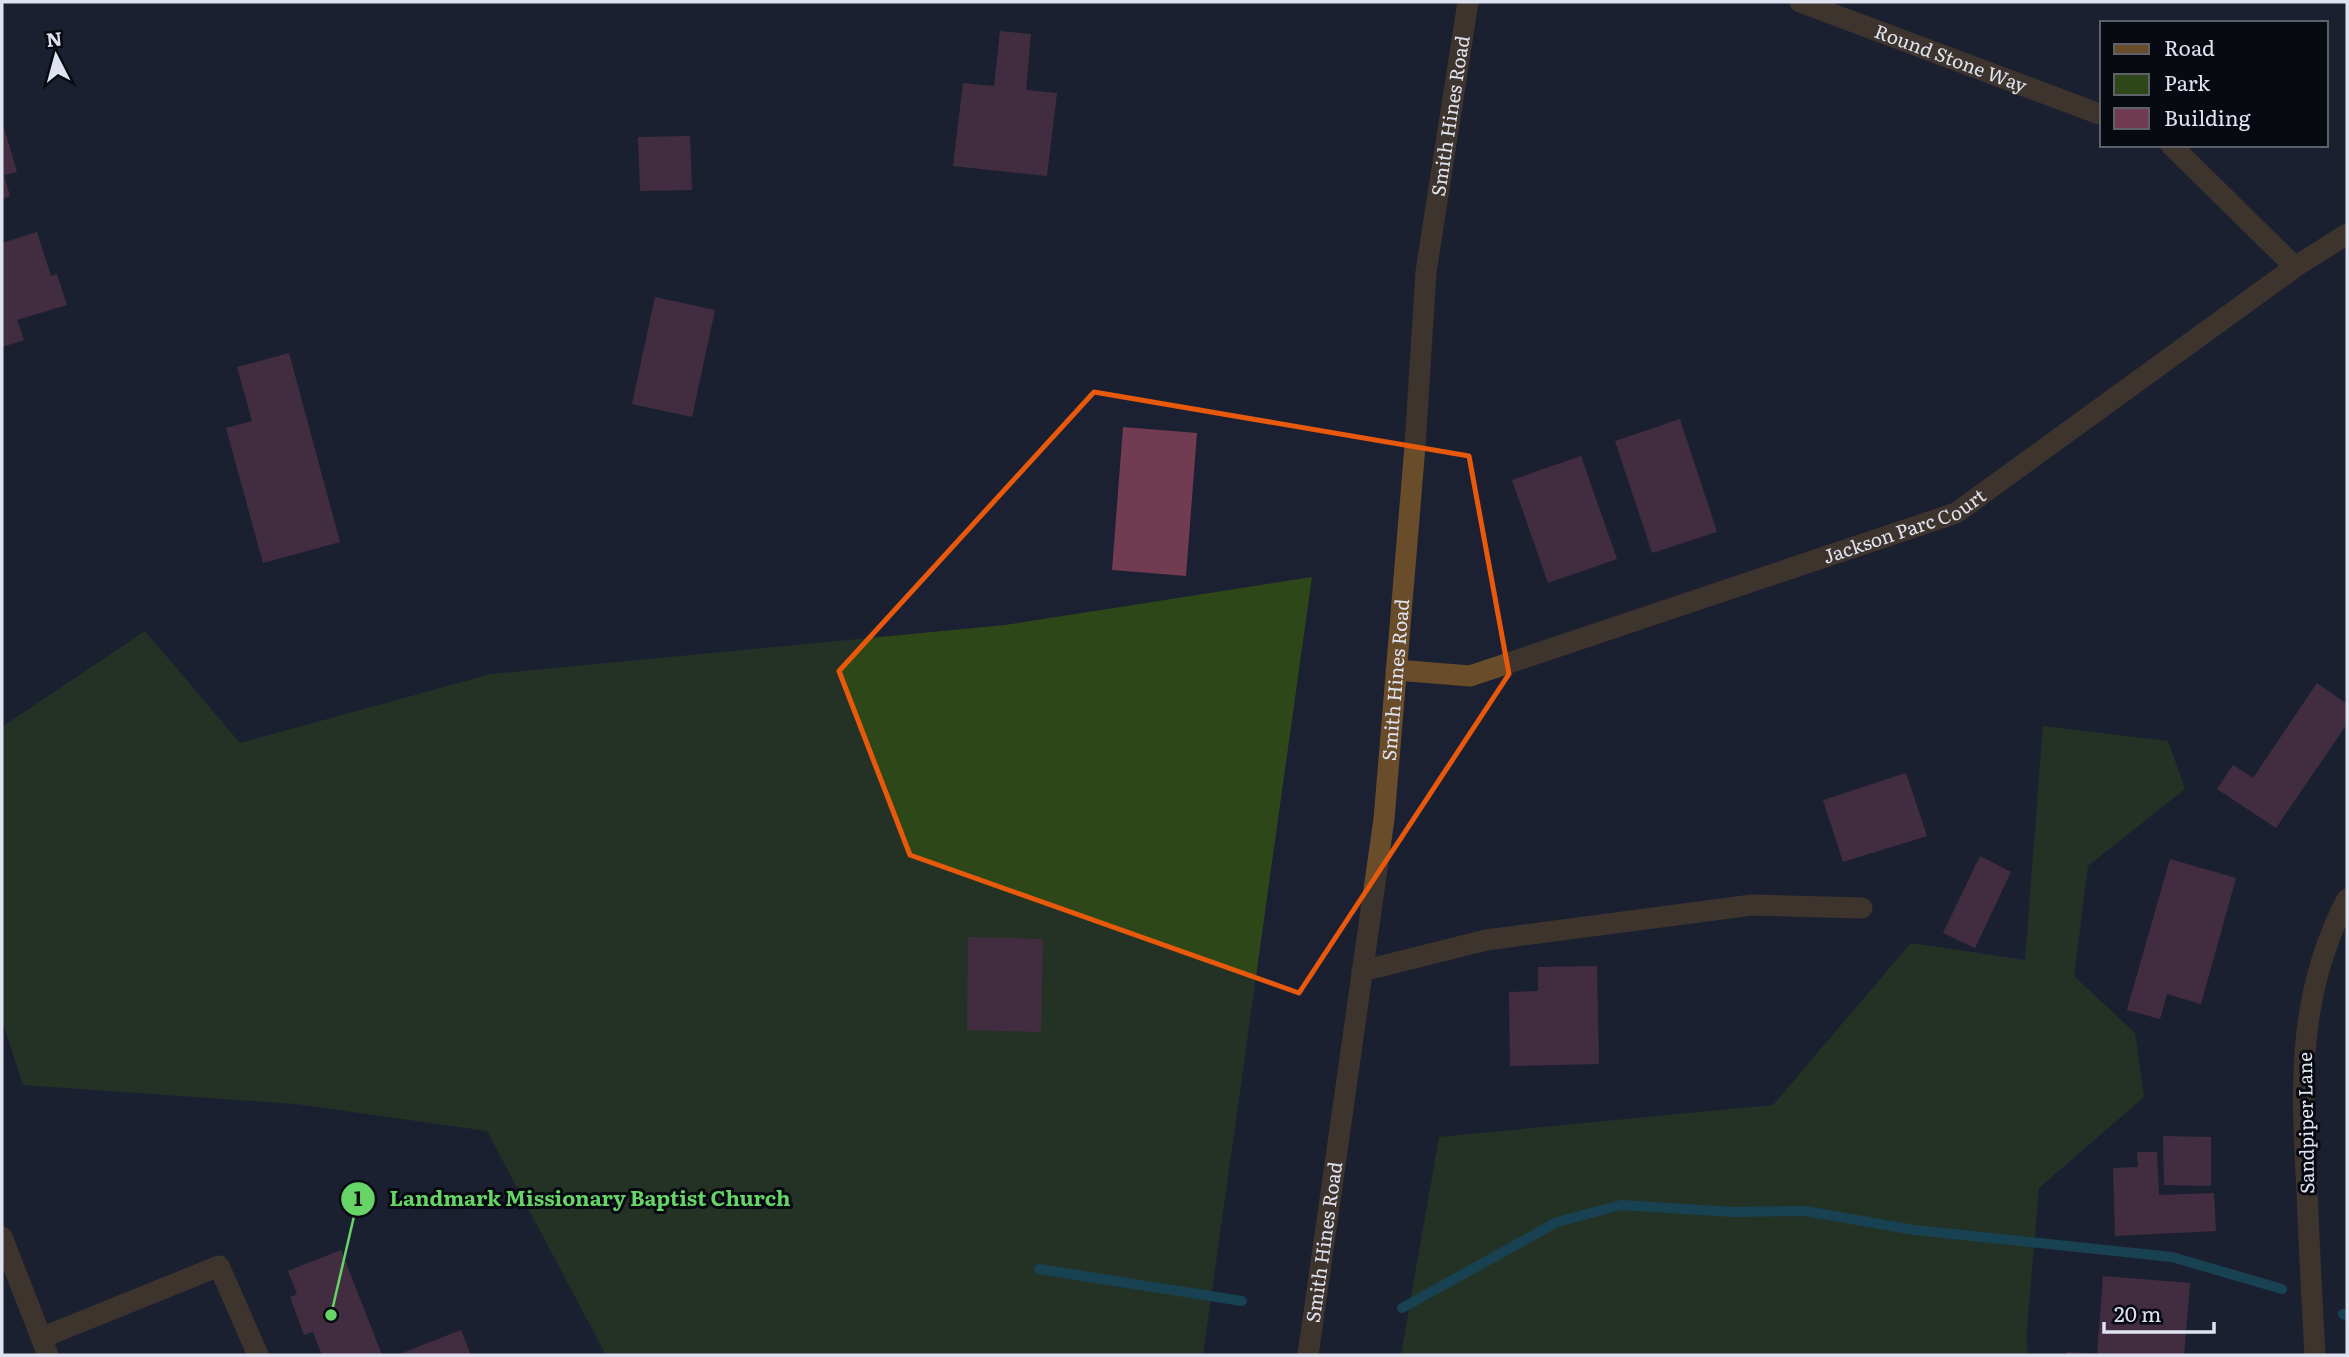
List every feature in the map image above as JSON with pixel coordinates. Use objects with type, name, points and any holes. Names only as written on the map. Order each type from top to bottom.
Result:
[{"type":"street","name":"Smith Hines Road","points":[[1308,1355],[1384,819],[1416,446],[1426,272],[1468,2]]},
{"type":"street","name":"Round Stone Way","points":[[1800,2],[2100,114]]},
{"type":"street","points":[[2173,147],[2295,267]]},
{"type":"street","name":"Jackson Parc Court","points":[[1396,670],[1470,676],[1956,513],[2295,267],[2347,234]]},
{"type":"street","name":"Sandpiper Lane","points":[[2315,1355],[2302,1110],[2304,1040],[2314,982],[2330,932],[2347,899]]},
{"type":"street","points":[[1362,971],[1486,940],[1752,905],[1862,908]]},
{"type":"street","points":[[2,1237],[44,1347],[219,1266],[258,1355]]},
{"type":"highlighted area","points":[[1094,392],[1469,456],[1509,674],[1299,993],[910,855],[839,671]]},
{"type":"green space","points":[[1312,577],[1203,1355],[606,1355],[487,1131],[296,1104],[23,1085],[2,1020],[2,727],[145,631],[240,743],[491,674],[1005,625]]},
{"type":"green space","points":[[2043,726],[2168,741],[2185,789],[2088,866],[2074,976],[2135,1033],[2144,1097],[2039,1188],[2026,1339],[2028,1355],[1401,1355],[1439,1137],[1773,1105],[1911,943],[2025,960]]},
{"type":"building","points":[[1000,31],[1031,34],[1026,90],[1057,93],[1047,176],[953,166],[963,83],[994,86]]},
{"type":"building","points":[[2,121],[17,172],[4,175],[10,196],[2,199]]},
{"type":"building","points":[[690,136],[692,190],[640,191],[638,137]]},
{"type":"building","points":[[37,232],[51,276],[57,274],[67,305],[17,320],[24,340],[2,347],[2,243]]},
{"type":"building","points":[[655,297],[715,310],[692,417],[632,404]]},
{"type":"building","points":[[289,353],[340,542],[263,563],[226,428],[252,421],[237,367]]},
{"type":"building","points":[[1680,419],[1717,532],[1652,553],[1615,441]]},
{"type":"building","points":[[1123,427],[1197,433],[1186,576],[1112,570]]},
{"type":"building","points":[[1581,456],[1617,559],[1548,583],[1512,480]]},
{"type":"building","points":[[2317,683],[2347,704],[2347,724],[2276,828],[2217,789],[2233,765],[2253,778]]},
{"type":"building","points":[[1906,773],[1927,836],[1843,862],[1823,800]]},
{"type":"building","points":[[1980,856],[2011,872],[1975,948],[1943,933]]},
{"type":"building","points":[[2170,859],[2236,878],[2201,1004],[2167,994],[2160,1019],[2127,1010]]},
{"type":"building","points":[[968,937],[1043,939],[1041,1032],[967,1030]]},
{"type":"building","points":[[1597,966],[1599,1064],[1510,1066],[1509,992],[1538,991],[1538,967]]},
{"type":"building","points":[[2163,1136],[2211,1137],[2211,1186],[2164,1185]]},
{"type":"building","points":[[2137,1152],[2157,1152],[2159,1195],[2214,1193],[2216,1231],[2115,1236],[2113,1168],[2138,1167]]},
{"type":"building","points":[[341,1250],[382,1355],[322,1355],[313,1332],[304,1335],[290,1297],[297,1294],[288,1271]]},
{"type":"building","points":[[2103,1276],[2190,1283],[2184,1355],[2097,1355]]},
{"type":"building","points":[[461,1330],[471,1355],[397,1355]]},
{"type":"building","points":[[2067,1352],[2089,1353],[2089,1355],[2067,1355]]},
{"type":"waterway","points":[[1402,1308],[1557,1222],[1621,1205],[1733,1212],[1804,1211],[1915,1230],[2172,1257],[2282,1289]]},
{"type":"waterway","points":[[1039,1269],[1242,1301]]},
{"type":"waterway","points":[[2343,1314],[2347,1316]]},
{"type":"place","name":"Landmark Missionary Baptist Church","points":[[331,1315]]}]
